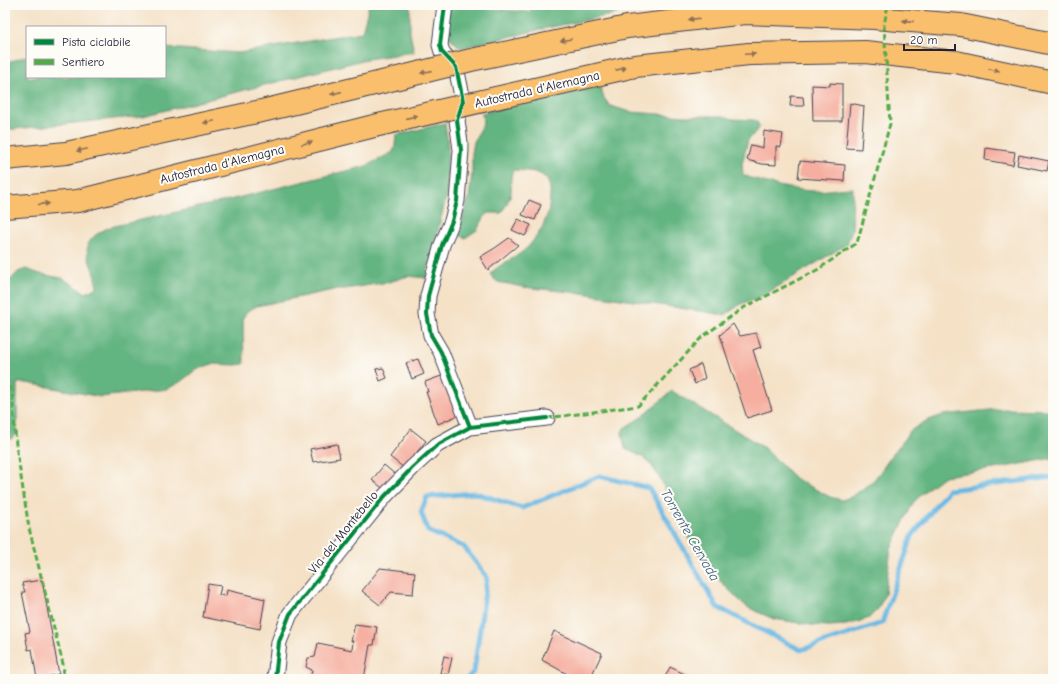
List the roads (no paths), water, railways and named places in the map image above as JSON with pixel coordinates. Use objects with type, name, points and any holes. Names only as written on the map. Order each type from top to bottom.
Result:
[{"type":"highway","points":[[5,159],[66,153],[266,110],[471,60],[627,27],[745,13],[874,18],[961,25],[1053,44]]},
{"type":"highway","name":"Autostrada d'Alemagna","points":[[5,207],[78,201],[374,126],[635,66],[749,54],[865,52],[956,62],[1053,83]]},
{"type":"street","points":[[445,5],[440,44],[442,52],[456,67],[463,101],[457,120],[461,150],[457,201],[452,221],[442,245],[428,296],[427,314],[431,335],[441,352],[470,427]]},
{"type":"street","name":"Via del Montebello","points":[[275,679],[279,642],[290,614],[384,497],[413,467],[437,446],[470,427],[547,418]]},
{"type":"waterway","name":"Torrente Cervada","points":[[467,679],[474,671],[487,577],[464,547],[428,531],[421,512],[427,497],[475,493],[522,508],[599,476],[649,488],[717,607],[801,650],[882,623],[912,536],[948,490],[1053,477]]}]
